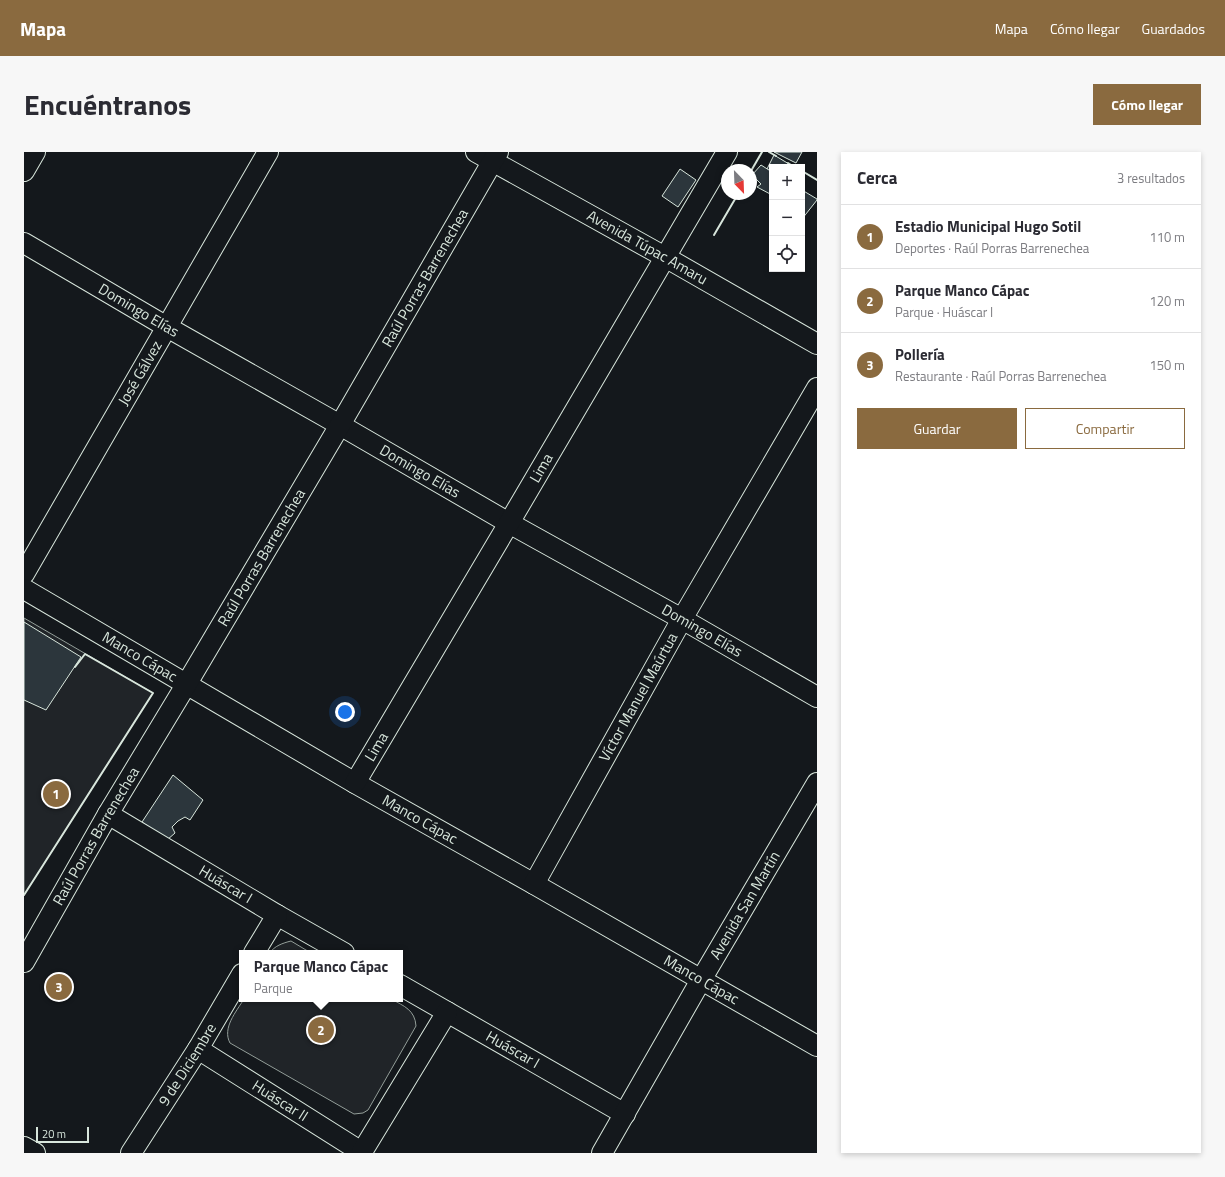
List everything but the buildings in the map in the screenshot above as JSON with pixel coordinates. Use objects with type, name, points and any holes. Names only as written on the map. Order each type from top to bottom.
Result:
[{"type":"street","points":[[24,171],[35,152]]},
{"type":"street","name":"José Gálvez","points":[[24,574],[268,152]]},
{"type":"street","name":"Lima","points":[[355,783],[510,523],[727,152]]},
{"type":"street","name":"Avenida Túpac Amaru","points":[[489,155],[817,344]]},
{"type":"street","name":"Raúl Porras Barrenechea","points":[[24,962],[108,814],[340,425],[489,155]]},
{"type":"street","name":"Domingo Elías","points":[[24,243],[167,327],[817,697]]},
{"type":"street","name":"Víctor Manuel Maúrtua","points":[[534,884],[682,619],[817,388]]},
{"type":"street","name":"Manco Cápac","points":[[24,589],[355,783],[817,1046]]},
{"type":"street","name":"Avenida San Martín","points":[[602,1153],[817,782]]},
{"type":"street","name":"Huáscar I","points":[[108,814],[339,950]]},
{"type":"street","points":[[256,950],[277,915]]},
{"type":"street","name":"9 de Diciembre","points":[[131,1153],[198,1049],[239,979]]},
{"type":"street","name":"Huáscar I","points":[[403,987],[625,1114]]},
{"type":"street","points":[[362,1153],[447,1012]]},
{"type":"street","name":"Huáscar II","points":[[198,1049],[362,1153]]},
{"type":"street","points":[[24,1147],[35,1153]]},
{"type":"shaded area","points":[[24,618],[153,693],[24,895]]},
{"type":"shaded area","points":[[291,941],[306,950],[273,950],[282,944]]},
{"type":"shaded area","points":[[242,1002],[397,1002],[411,1012],[414,1016],[416,1026],[368,1110],[363,1113],[354,1114],[230,1043],[228,1032],[234,1015]]},
{"type":"wall","points":[[755,164],[762,152]]},
{"type":"wall","points":[[769,152],[776,156]]},
{"type":"wall","points":[[805,173],[817,180]]},
{"type":"wall","points":[[714,235],[734,200]]},
{"type":"wall","points":[[24,895],[153,693],[85,654],[75,667]]},
{"type":"place","name":"Estadio Municipal Hugo Sotil","points":[[56,794]]},
{"type":"place","name":"Pollería","points":[[59,987]]},
{"type":"place","name":"Parque Manco Cápac","points":[[321,1030]]}]
